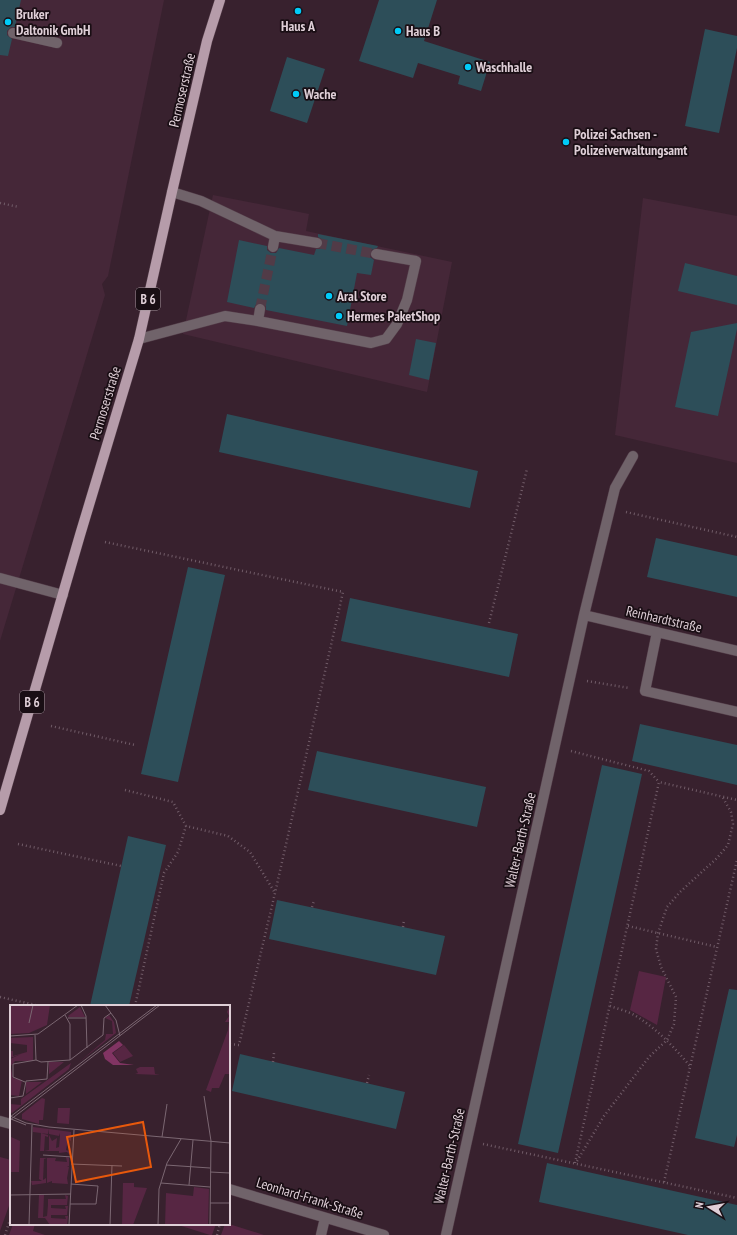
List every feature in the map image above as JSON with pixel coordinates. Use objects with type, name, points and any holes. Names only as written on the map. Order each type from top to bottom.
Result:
[{"type":"main road","name":"Permoserstraße","points":[[0,810],[139,339],[207,41],[220,0]]},
{"type":"street","points":[[13,34],[57,43]]},
{"type":"street","points":[[172,192],[201,201],[275,236],[317,243]]},
{"type":"street","points":[[273,247],[275,236]]},
{"type":"street","points":[[139,339],[225,316],[371,343],[386,338],[397,324],[407,300],[416,261],[376,254]]},
{"type":"street","points":[[258,321],[260,309]]},
{"type":"street","name":"Walter-Barth-Straße","points":[[446,1235],[584,615],[615,488],[633,456]]},
{"type":"street","points":[[0,578],[63,595]]},
{"type":"street","name":"Reinhardtstraße","points":[[584,615],[737,651]]},
{"type":"street","points":[[657,632],[645,691],[737,712]]},
{"type":"street","points":[[0,1121],[10,1124]]},
{"type":"street","name":"Leonhard-Frank-Straße","points":[[230,1188],[384,1235]]},
{"type":"street","points":[[321,1235],[325,1218]]},
{"type":"path","points":[[0,203],[19,207]]},
{"type":"path","points":[[489,623],[527,469]]},
{"type":"path","points":[[610,508],[737,537]]},
{"type":"path","points":[[105,542],[342,592],[275,893],[239,1045],[230,1044]]},
{"type":"path","points":[[570,678],[645,691]]},
{"type":"path","points":[[51,726],[135,744]]},
{"type":"path","points":[[555,747],[649,771],[659,782],[737,800]]},
{"type":"path","points":[[575,1163],[659,782]]},
{"type":"path","points":[[125,790],[173,802],[186,826],[178,852],[164,873],[135,1005]]},
{"type":"path","points":[[575,1163],[604,1116],[649,1057],[667,1040],[674,1024],[676,997],[661,967],[656,949],[658,933],[667,907],[680,892],[717,858],[728,844],[733,824],[730,812],[722,796]]},
{"type":"path","points":[[186,826],[228,836],[250,852],[275,893]]},
{"type":"path","points":[[18,844],[121,866]]},
{"type":"path","points":[[664,1182],[737,860]]},
{"type":"path","points":[[312,907],[314,901]]},
{"type":"path","points":[[403,927],[404,920]]},
{"type":"path","points":[[628,926],[717,947]]},
{"type":"path","points":[[0,997],[36,1005]]},
{"type":"path","points":[[610,1006],[635,1015],[653,1028],[667,1040],[690,1066]]},
{"type":"path","points":[[273,1062],[274,1053]]},
{"type":"path","points":[[367,1083],[369,1075]]},
{"type":"path","points":[[467,1141],[737,1198]]},
{"type":"path","points":[[5,1235],[10,1220]]},
{"type":"path","points":[[217,1235],[220,1225]]},
{"type":"shaded area","points":[[0,0],[164,0],[108,276],[102,284],[105,295],[0,641]]},
{"type":"shaded area","points":[[213,195],[309,214],[306,231],[452,262],[427,392],[183,334]]},
{"type":"shaded area","points":[[643,198],[737,216],[737,463],[615,435]]},
{"type":"shaded area","points":[[639,971],[666,977],[657,1025],[630,1010]]},
{"type":"shaded area","points":[[0,1157],[10,1160],[10,1203],[0,1231]]},
{"type":"shaded area","points":[[230,1224],[264,1235],[221,1235],[225,1225]]},
{"type":"shaded area","points":[[13,1225],[35,1225],[33,1231],[45,1235],[9,1235]]},
{"type":"shaded area","points":[[178,1225],[216,1225],[212,1235]]},
{"type":"building","name":"Bruker Daltonik GmbH","points":[[0,0],[21,0],[15,27],[11,27],[7,31],[7,35],[12,39],[8,56],[0,55]]},
{"type":"building","name":"Haus B","points":[[379,0],[437,0],[424,41],[490,62],[481,91],[458,84],[460,76],[418,63],[413,78],[359,61]]},
{"type":"building","points":[[705,29],[737,36],[737,48],[719,133],[685,126]]},
{"type":"building","name":"Wache","points":[[287,57],[325,69],[307,123],[270,111]]},
{"type":"building","points":[[318,234],[378,246],[377,248],[371,250],[370,253],[370,257],[374,260],[371,275],[357,273],[347,326],[266,310],[266,306],[261,303],[257,303],[254,308],[227,302],[239,240],[267,246],[267,250],[271,253],[276,253],[279,248],[314,255],[316,249],[320,249],[323,244],[323,240],[318,237]]},
{"type":"building","points":[[685,263],[737,276],[737,305],[678,291]]},
{"type":"building","points":[[737,323],[737,329],[718,416],[675,407],[691,332]]},
{"type":"building","points":[[416,339],[436,343],[429,380],[409,375]]},
{"type":"building","points":[[227,414],[478,471],[470,508],[219,452]]},
{"type":"building","points":[[656,538],[737,556],[737,597],[647,577]]},
{"type":"building","points":[[188,567],[225,575],[178,782],[141,774]]},
{"type":"building","points":[[350,598],[518,634],[509,677],[341,641]]},
{"type":"building","points":[[640,724],[737,745],[737,785],[632,761]]},
{"type":"building","points":[[317,751],[486,787],[477,827],[308,790]]},
{"type":"building","points":[[602,765],[642,774],[558,1153],[518,1144]]},
{"type":"building","points":[[128,836],[166,845],[129,1005],[90,1005]]},
{"type":"building","points":[[277,900],[445,936],[436,975],[269,939]]},
{"type":"building","points":[[729,989],[737,990],[737,1135],[734,1147],[695,1138]]},
{"type":"building","points":[[240,1054],[405,1092],[396,1129],[232,1091]]},
{"type":"building","points":[[547,1163],[737,1205],[737,1235],[688,1235],[539,1202]]},
{"type":"tunnel","points":[[317,243],[376,254]]},
{"type":"tunnel","points":[[260,309],[273,247]]},
{"type":"place","name":"Haus A","points":[[298,11]]},
{"type":"place","name":"Bruker Daltonik GmbH","points":[[8,22]]},
{"type":"place","name":"Haus B","points":[[398,31]]},
{"type":"place","name":"Waschhalle","points":[[468,67]]},
{"type":"place","name":"Wache","points":[[296,94]]},
{"type":"place","name":"Polizei Sachsen - Polizeiverwaltungsamt","points":[[566,142]]},
{"type":"place","name":"Aral Store","points":[[329,296]]},
{"type":"place","name":"Hermes PaketShop","points":[[339,316]]}]
